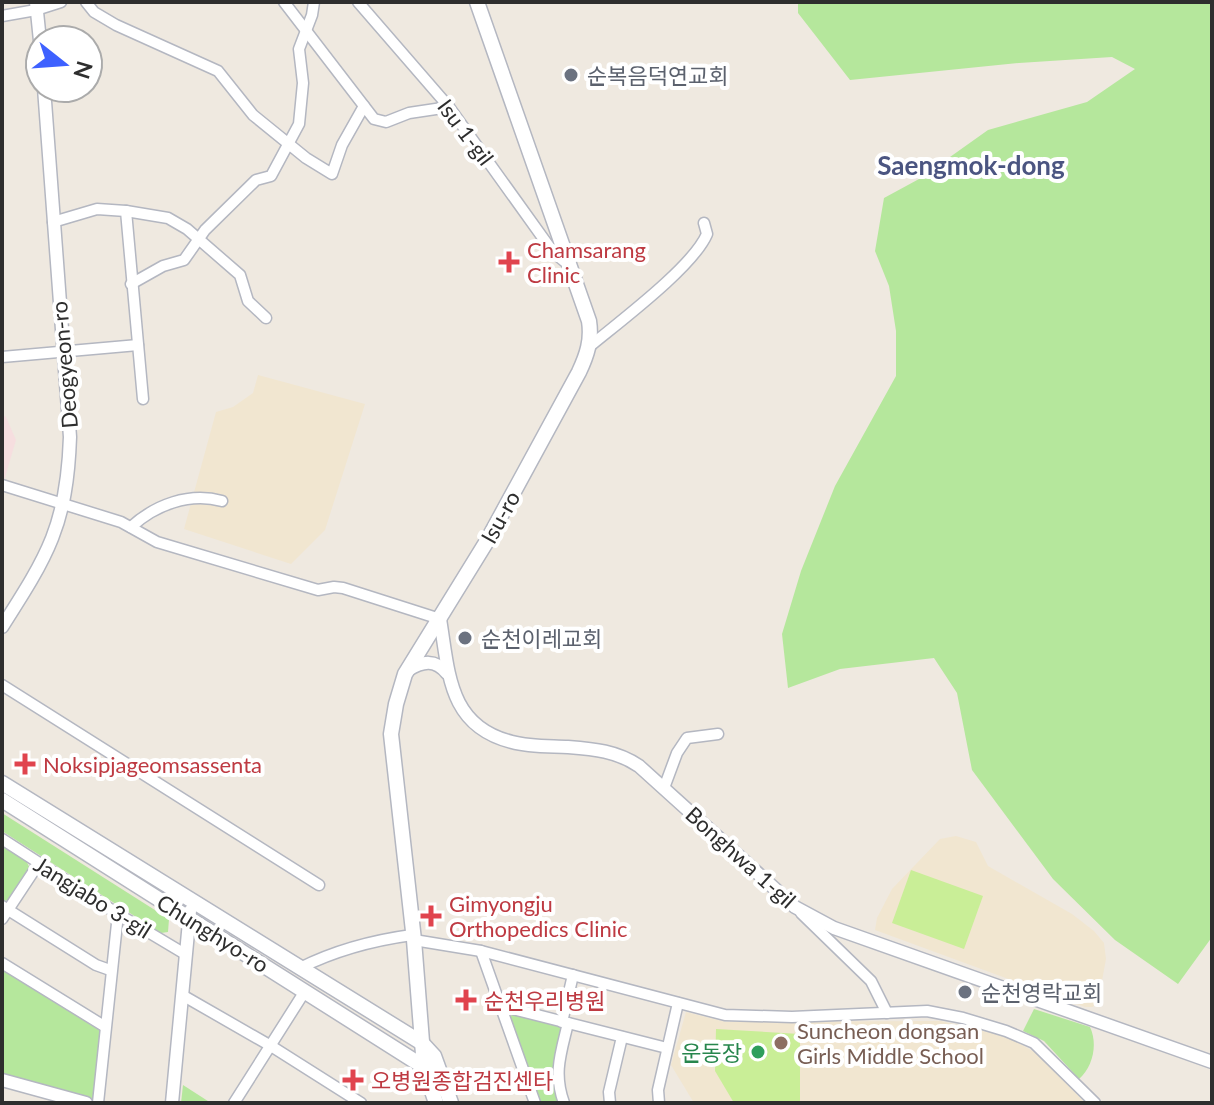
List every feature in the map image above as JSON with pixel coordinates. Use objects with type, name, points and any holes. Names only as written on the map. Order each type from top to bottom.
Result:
[{"type":"main road","points":[[477,2],[589,321],[589,347]]},
{"type":"main road","name":"Isu-ro","points":[[436,1103],[424,1067],[391,734],[398,695],[408,670],[547,431],[589,347]]},
{"type":"main road","name":"Chunghyo-ro","points":[[2,783],[305,991],[424,1067]]},
{"type":"main road","name":"Chunghyo-ro","points":[[2,800],[191,910],[300,968],[422,1043]]},
{"type":"main road","points":[[397,1026],[414,1025],[419,1016]]},
{"type":"main road","name":"Isu-ro","points":[[422,1043],[434,1056],[451,1103]]},
{"type":"street","points":[[2,16],[61,2]]},
{"type":"street","points":[[86,2],[94,12],[126,30],[218,71],[253,115],[332,174],[342,145],[364,106]]},
{"type":"street","points":[[284,2],[374,119],[380,122],[409,113],[449,107]]},
{"type":"street","points":[[131,284],[163,266],[184,260],[198,239],[256,180],[271,176],[299,124],[303,102],[299,49],[314,2]]},
{"type":"street","name":"Isu 1-gil","points":[[358,2],[449,107],[553,252],[570,266]]},
{"type":"street","name":"Deogyeon-ro","points":[[2,627],[46,555],[64,505],[70,437],[45,104]]},
{"type":"street","points":[[53,222],[97,209],[168,218],[240,275],[248,301],[266,318]]},
{"type":"street","points":[[126,211],[143,399]]},
{"type":"street","points":[[589,347],[643,302],[696,250],[707,234],[704,223]]},
{"type":"street","points":[[2,357],[138,345]]},
{"type":"street","points":[[2,485],[131,527],[157,542],[318,590],[343,588],[440,619]]},
{"type":"street","points":[[131,527],[155,510],[182,500],[222,501]]},
{"type":"street","name":"Bonghwa 1-gil","points":[[440,619],[448,674],[460,708],[472,721],[497,737],[519,744],[603,750],[626,757],[795,907],[834,928],[1212,1062]]},
{"type":"street","points":[[408,670],[421,663],[433,663],[448,674]]},
{"type":"street","points":[[2,685],[319,885]]},
{"type":"street","points":[[664,788],[677,753],[687,738],[718,734]]},
{"type":"street","name":"Jangjabo 3-gil","points":[[2,839],[185,954]]},
{"type":"street","points":[[39,863],[4,912],[110,970]]},
{"type":"street","points":[[795,907],[871,981],[887,1013]]},
{"type":"street","points":[[172,1103],[191,910]]},
{"type":"street","points":[[98,1103],[118,914]]},
{"type":"street","points":[[413,937],[481,951],[725,1015],[792,1017],[937,1013],[985,1024],[1025,1038],[1042,1050],[1095,1103]]},
{"type":"street","name":"Chunghyo-ro","points":[[300,968],[387,939],[413,937]]},
{"type":"street","points":[[481,951],[535,1103]]},
{"type":"street","points":[[2,963],[104,1026]]},
{"type":"street","points":[[564,1103],[557,1085],[557,1069],[573,975]]},
{"type":"street","points":[[236,1102],[305,991]]},
{"type":"street","points":[[182,995],[361,1103]]},
{"type":"street","points":[[659,1103],[658,1090],[678,1003]]},
{"type":"street","points":[[501,1006],[667,1048]]},
{"type":"street","points":[[610,1103],[609,1092],[622,1037]]},
{"type":"street","points":[[2,1080],[86,1103]]},
{"type":"shaded area","points":[[258,375],[365,404],[325,530],[291,564],[184,529],[216,412],[233,407],[253,393]]},
{"type":"shaded area","points":[[2,415],[6,417],[16,440],[4,481]]},
{"type":"shaded area","points":[[956,836],[976,842],[988,866],[1072,914],[1104,943],[1106,959],[1099,997],[1093,1007],[1085,1007],[875,930],[877,918],[892,889],[940,839]]},
{"type":"shaded area","points":[[686,1012],[726,1022],[941,1021],[1008,1037],[1038,1054],[1085,1103],[694,1103],[671,1065]]},
{"type":"green space","points":[[798,2],[1212,2],[1212,937],[1178,984],[1115,940],[1053,879],[972,770],[957,693],[934,658],[840,669],[788,688],[782,634],[801,571],[835,486],[896,376],[896,331],[889,286],[875,251],[884,198],[919,179],[988,130],[1087,102],[1135,69],[1112,57],[850,80],[798,13]]},
{"type":"green space","points":[[2,813],[169,919],[168,932],[161,933],[2,831]]},
{"type":"green space","points":[[2,845],[26,860],[31,871],[12,900],[2,901]]},
{"type":"green space","points":[[911,870],[983,896],[964,949],[892,923]]},
{"type":"green space","points":[[2,969],[101,1031],[93,1101],[2,1075]]},
{"type":"green space","points":[[1034,1009],[1090,1027],[1094,1041],[1093,1055],[1079,1079],[1044,1041],[1023,1031]]},
{"type":"green space","points":[[513,1012],[562,1023],[556,1072],[561,1101],[541,1103],[510,1018]]},
{"type":"green space","name":"운동장","points":[[716,1029],[800,1034],[800,1103],[734,1103],[715,1071]]},
{"type":"green space","points":[[183,1085],[211,1103],[181,1103]]},
{"type":"place","name":"순복음덕연교회","points":[[571,75]]},
{"type":"place","name":"Chamsarang Clinic","points":[[509,262]]},
{"type":"place","name":"순천이레교회","points":[[465,638]]},
{"type":"place","name":"Noksipjageomsassenta","points":[[25,764]]},
{"type":"place","name":"Gimyongju Orthopedics Clinic","points":[[431,916]]},
{"type":"place","name":"순천영락교회","points":[[965,992]]},
{"type":"place","name":"순천우리병원","points":[[466,1000]]},
{"type":"place","name":"Suncheon dongsan Girls Middle School","points":[[781,1043]]},
{"type":"place","name":"운동장","points":[[758,1052]]},
{"type":"place","name":"오병원종합검진센타","points":[[353,1080]]},
{"type":"district","name":"Saengmok-dong","points":[[971,165]]}]
